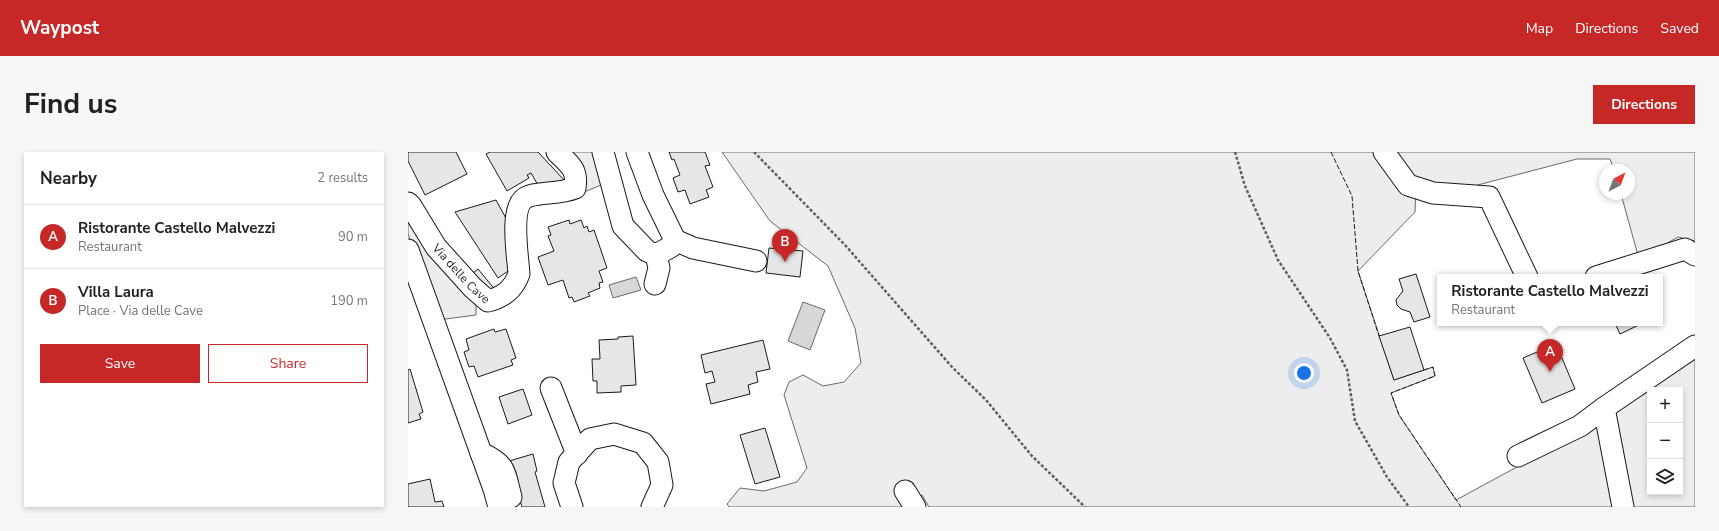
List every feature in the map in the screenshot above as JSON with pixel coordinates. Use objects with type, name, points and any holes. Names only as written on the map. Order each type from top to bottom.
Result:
[{"type":"street","name":"Via delle Cave","points":[[408,203],[436,247],[473,288],[488,301],[498,298],[509,292],[516,282],[519,274],[516,213],[521,201],[528,196],[565,192],[575,188],[577,180],[575,170],[558,152]]},
{"type":"street","points":[[603,152],[623,226],[647,251],[656,255]]},
{"type":"street","points":[[637,152],[654,195],[676,240],[694,248],[756,261]]},
{"type":"street","points":[[1384,152],[1408,185],[1433,193],[1489,198],[1526,274]]},
{"type":"street","points":[[656,255],[672,246],[676,240]]},
{"type":"street","points":[[1600,274],[1618,262],[1685,249],[1695,256]]},
{"type":"street","points":[[408,250],[485,462],[483,483],[486,507]]},
{"type":"street","points":[[655,284],[659,268],[656,255]]},
{"type":"street","points":[[1518,456],[1580,426],[1695,346]]},
{"type":"street","points":[[551,388],[577,454]]},
{"type":"street","points":[[1604,408],[1623,507]]},
{"type":"street","points":[[572,507],[564,484],[569,462],[590,439],[614,434],[643,443],[658,462],[662,486],[652,507]]},
{"type":"street","points":[[485,462],[497,460],[503,468],[505,502]]},
{"type":"path","points":[[754,152],[845,245],[952,367],[986,400],[1032,456],[1085,507]]},
{"type":"path","points":[[1235,152],[1245,186],[1278,260],[1330,338],[1347,370],[1355,422],[1387,477],[1409,507]]},
{"type":"shaded area","points":[[569,152],[593,152],[606,183],[584,192],[585,179]]},
{"type":"shaded area","points":[[722,152],[1695,152],[1695,241],[1678,237],[1639,259],[1623,200],[1635,200],[1635,164],[1612,164],[1610,159],[1577,159],[1470,187],[1416,184],[1415,212],[1358,271],[1394,380],[1433,367],[1435,376],[1391,393],[1399,415],[1456,500],[1541,454],[1695,350],[1695,507],[929,507],[922,495],[907,507],[729,507],[727,504],[740,488],[764,491],[797,482],[807,468],[784,395],[789,382],[803,375],[823,386],[844,382],[861,363],[855,328],[828,266],[770,221]]},
{"type":"shaded area","points":[[408,222],[413,224],[476,302],[476,315],[438,320],[408,234]]},
{"type":"shaded area","points":[[636,277],[641,290],[613,298],[609,285]]},
{"type":"shaded area","points":[[803,302],[825,310],[810,350],[788,341]]},
{"type":"building","points":[[408,152],[456,152],[467,174],[425,195],[408,161]]},
{"type":"building","points":[[490,152],[538,152],[565,181],[539,187],[531,173],[527,175],[529,178],[507,191],[486,154]]},
{"type":"building","points":[[669,152],[705,152],[710,165],[705,166],[713,187],[706,190],[709,197],[690,204],[685,190],[678,192],[673,178],[680,175],[674,159],[672,160]]},
{"type":"building","points":[[496,200],[508,222],[514,267],[498,278],[455,212]]},
{"type":"building","points":[[569,220],[570,224],[581,220],[584,228],[587,226],[589,232],[594,230],[607,268],[599,271],[603,282],[599,283],[600,288],[588,293],[590,296],[574,302],[572,297],[569,298],[563,280],[548,285],[538,257],[554,251],[548,236],[551,235],[548,227]]},
{"type":"building","points":[[769,248],[803,251],[800,277],[766,273]]},
{"type":"building","points":[[478,269],[497,292],[486,294],[468,277]]},
{"type":"building","points":[[1416,274],[1430,317],[1414,322],[1410,312],[1401,309],[1397,305],[1396,300],[1403,291],[1399,279]]},
{"type":"building","points":[[1616,326],[1637,326],[1620,334]]},
{"type":"building","points":[[1410,327],[1424,370],[1394,380],[1379,336]]},
{"type":"building","points":[[494,329],[495,332],[506,329],[516,358],[511,360],[513,365],[478,377],[474,366],[469,367],[464,352],[469,350],[466,339]]},
{"type":"building","points":[[633,336],[636,385],[621,386],[621,392],[597,393],[597,381],[593,381],[592,359],[600,359],[599,340],[618,339],[618,337]]},
{"type":"building","points":[[763,340],[770,369],[756,372],[758,382],[748,385],[750,394],[711,404],[706,384],[715,382],[712,371],[705,373],[701,355]]},
{"type":"building","points":[[1556,344],[1575,389],[1542,403],[1523,358]]},
{"type":"building","points":[[410,369],[423,412],[419,414],[421,419],[408,423],[408,370]]},
{"type":"building","points":[[523,389],[532,415],[508,424],[499,397]]},
{"type":"building","points":[[765,428],[780,477],[755,484],[740,435]]},
{"type":"building","points":[[533,454],[537,471],[535,472],[545,507],[522,507],[509,461]]},
{"type":"building","points":[[430,479],[435,502],[442,501],[444,507],[408,507],[408,484]]},
{"type":"fence","points":[[1331,152],[1352,196],[1358,271],[1379,336]]},
{"type":"fence","points":[[1424,370],[1433,367],[1435,376],[1391,393],[1399,415],[1461,507]]},
{"type":"place","name":"Villa Laura","points":[[785,262]]},
{"type":"place","name":"Ristorante Castello Malvezzi","points":[[1550,372]]}]
